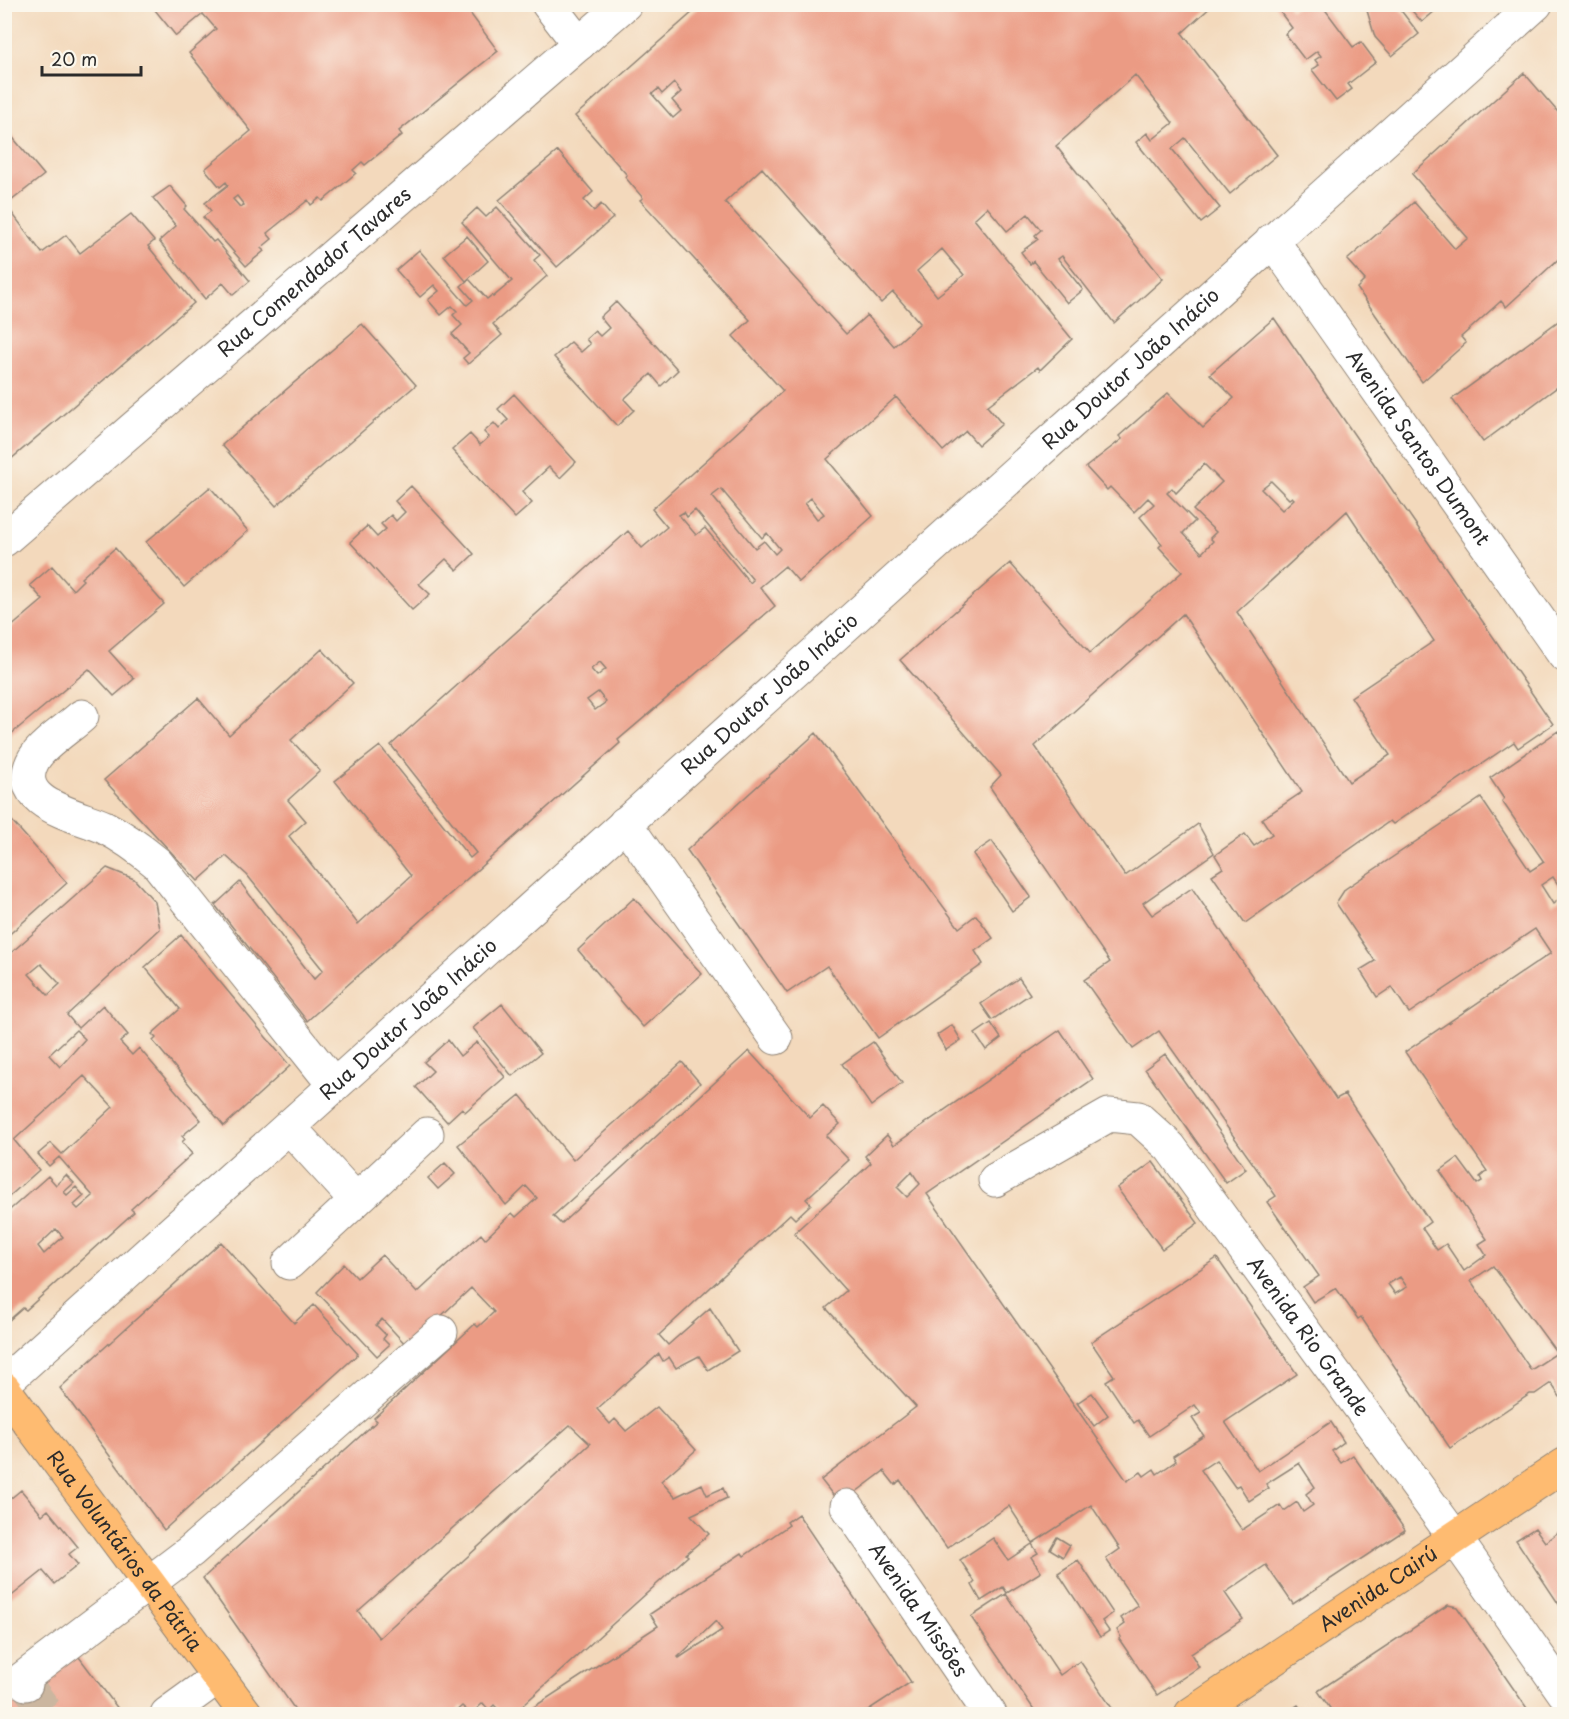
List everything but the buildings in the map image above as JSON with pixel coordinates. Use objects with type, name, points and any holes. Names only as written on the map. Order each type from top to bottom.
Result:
[{"type":"main road","name":"Rua Voluntários da Pátria","points":[[4,1389],[246,1714]]},
{"type":"main road","name":"Avenida Cairú","points":[[1191,1714],[1564,1465]]},
{"type":"street","points":[[548,4],[579,44]]},
{"type":"street","name":"Rua Comendador Tavares","points":[[4,540],[625,4]]},
{"type":"street","name":"Rua Doutor João Inácio","points":[[4,1383],[1536,4]]},
{"type":"street","name":"Avenida Santos Dumont","points":[[1272,240],[1564,655]]},
{"type":"street","points":[[82,716],[35,757],[29,775],[34,792],[49,807],[102,826],[132,842],[157,863],[334,1085]]},
{"type":"street","points":[[625,823],[776,1038]]},
{"type":"street","name":"Avenida Rio Grande","points":[[995,1180],[1109,1115],[1138,1118],[1170,1147],[1455,1538],[1564,1693]]},
{"type":"street","points":[[289,1127],[357,1200]]},
{"type":"street","points":[[289,1263],[427,1134]]},
{"type":"street","points":[[26,1684],[22,1679],[191,1551],[441,1332]]},
{"type":"street","name":"Avenida Missões","points":[[847,1506],[990,1714]]},
{"type":"street","points":[[167,1714],[218,1677]]},
{"type":"tunnel","points":[[26,1684],[48,1714]]}]
